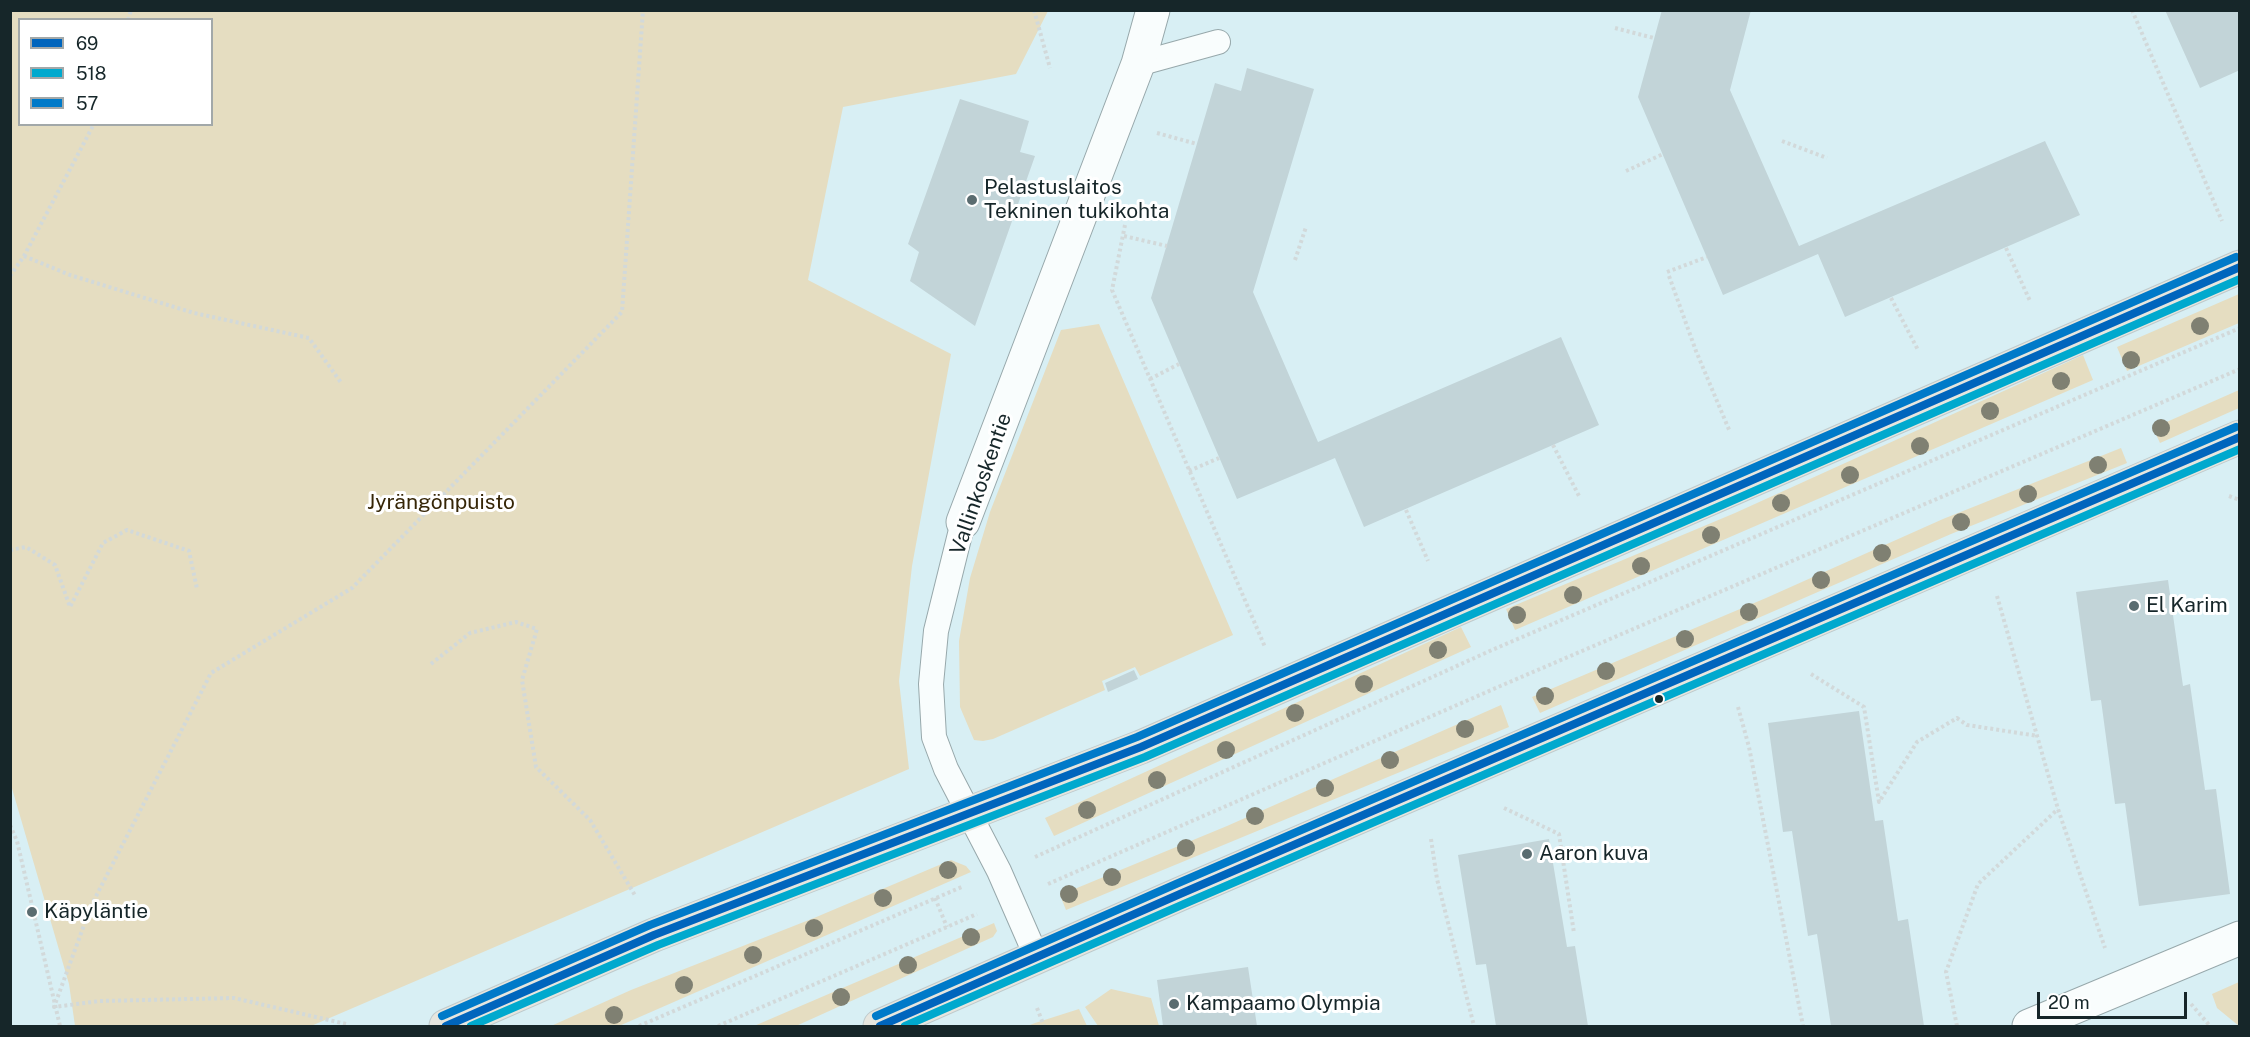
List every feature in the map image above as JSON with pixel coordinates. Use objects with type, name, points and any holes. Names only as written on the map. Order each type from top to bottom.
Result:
[{"type":"main road","points":[[446,1026],[654,935],[1141,747],[2240,267]]},
{"type":"main road","points":[[880,1026],[1180,894],[2240,438]]},
{"type":"street","name":"Vallinkoskentie","points":[[963,522],[1138,64],[1153,10]]},
{"type":"street","points":[[2029,1026],[2240,938]]},
{"type":"lane","points":[[1138,64],[1218,42]]},
{"type":"lane","name":"Vallinkoskentie","points":[[963,522],[936,631],[931,684],[934,737],[946,769],[999,871],[1037,958]]},
{"type":"path","points":[[54,1007],[91,906],[211,673],[352,588],[622,312],[643,10]]},
{"type":"path","points":[[1034,10],[1050,68]]},
{"type":"path","points":[[2132,10],[2222,221]]},
{"type":"path","points":[[1615,28],[1654,38]]},
{"type":"path","points":[[10,276],[24,256],[93,126]]},
{"type":"path","points":[[1155,132],[1197,144]]},
{"type":"path","points":[[1782,141],[1827,158]]},
{"type":"path","points":[[1626,171],[1663,154]]},
{"type":"path","points":[[1128,214],[1112,290],[1258,633],[1283,686]]},
{"type":"path","points":[[1295,260],[1305,227]]},
{"type":"path","points":[[1123,236],[1167,246]]},
{"type":"path","points":[[2006,248],[2030,301]]},
{"type":"path","points":[[24,256],[70,275],[194,313],[309,338],[342,384]]},
{"type":"path","points":[[1707,257],[1668,274],[1696,351],[1730,432]]},
{"type":"path","points":[[1892,298],[1918,350]]},
{"type":"path","points":[[639,1026],[935,898],[1036,857],[1514,641],[2240,328]]},
{"type":"path","points":[[1150,379],[1179,364]]},
{"type":"path","points":[[718,1026],[1494,689],[2240,369]]},
{"type":"path","points":[[1553,445],[1579,496]]},
{"type":"path","points":[[1189,471],[1219,458]]},
{"type":"path","points":[[2229,496],[2240,500]]},
{"type":"path","points":[[1406,510],[1428,561]]},
{"type":"path","points":[[10,550],[26,547],[55,565],[70,607],[103,543],[128,530],[189,551],[197,589]]},
{"type":"path","points":[[1997,596],[2058,809],[2120,987]]},
{"type":"path","points":[[431,664],[470,633],[516,622],[537,629],[522,680],[536,767],[590,820],[638,900]]},
{"type":"path","points":[[1811,674],[1864,707],[1879,802],[1917,742],[1957,718],[1966,725],[2038,736]]},
{"type":"path","points":[[1738,708],[1749,747],[1803,1026]]},
{"type":"path","points":[[1504,808],[1559,834],[1574,933]]},
{"type":"path","points":[[1957,1026],[1946,972],[1978,884],[2058,809]]},
{"type":"path","points":[[10,825],[17,841],[60,1026]]},
{"type":"path","points":[[1431,839],[1437,879],[1474,1026]]},
{"type":"path","points":[[935,898],[947,927]]},
{"type":"path","points":[[54,1007],[100,1000],[234,998],[346,1024]]},
{"type":"path","points":[[1037,1008],[1044,1026]]},
{"type":"green space","name":"Jyrängönpuisto","points":[[11,10],[1048,11],[1016,74],[843,107],[808,280],[951,354],[912,566],[899,681],[909,769],[311,1026],[75,1026],[69,984],[11,785]]},
{"type":"green space","points":[[2239,294],[2239,323],[2127,371],[2117,347]]},
{"type":"green space","points":[[1099,324],[1233,635],[1140,676],[1135,667],[1102,681],[1105,690],[993,739],[974,740],[960,707],[959,641],[970,578],[990,512],[1061,330]]},
{"type":"green space","points":[[2083,355],[2093,380],[1515,630],[1506,609],[1735,513]]},
{"type":"green space","points":[[2239,390],[2239,408],[2160,443],[2153,428]]},
{"type":"green space","points":[[2121,448],[2127,463],[1951,534],[1540,713],[1532,697],[1766,598],[1943,519]]},
{"type":"green space","points":[[1461,627],[1471,647],[1054,836],[1045,818]]},
{"type":"green space","points":[[1501,705],[1509,727],[1066,910],[1060,895],[1227,826]]},
{"type":"green space","points":[[951,860],[966,866],[971,872],[619,1026],[551,1026],[631,990],[814,918]]},
{"type":"green space","points":[[994,923],[997,931],[993,937],[796,1026],[754,1026]]},
{"type":"green space","points":[[2239,982],[2239,1026],[2217,1008],[2212,994]]},
{"type":"green space","points":[[1111,989],[1151,998],[1159,1026],[1098,1026],[1085,1007]]},
{"type":"green space","points":[[1079,1009],[1087,1026],[1027,1026],[1035,1023]]},
{"type":"building","points":[[1662,10],[1751,10],[1730,90],[1799,246],[2045,141],[2080,215],[1845,317],[1818,254],[1723,295],[1638,97]]},
{"type":"building","points":[[2165,10],[2240,10],[2240,70],[2200,88]]},
{"type":"building","points":[[1247,68],[1314,89],[1253,292],[1318,442],[1561,337],[1599,425],[1364,527],[1335,458],[1237,499],[1151,298],[1215,83],[1241,91]]},
{"type":"building","name":"Pelastuslaitos Tekninen tukikohta","points":[[960,99],[1029,121],[1020,152],[1035,156],[975,326],[910,281],[919,252],[908,244]]},
{"type":"building","points":[[2168,580],[2183,686],[2190,684],[2205,790],[2216,789],[2230,894],[2139,906],[2125,803],[2115,804],[2101,700],[2091,701],[2076,592]]},
{"type":"building","points":[[1134,670],[1138,679],[1108,692],[1105,683]]},
{"type":"building","points":[[1859,711],[1875,821],[1883,820],[1898,921],[1908,919],[1924,1026],[1831,1026],[1817,934],[1808,936],[1792,831],[1783,832],[1768,723]]},
{"type":"building","points":[[1549,839],[1567,947],[1575,946],[1588,1026],[1496,1026],[1486,964],[1476,965],[1458,855]]},
{"type":"building","points":[[1248,967],[1257,1026],[1163,1026],[1157,980]]},
{"type":"transit line","name":"57","points":[[442,1016],[650,925],[1137,737],[2236,257]]},
{"type":"transit line","name":"69","points":[[446,1026],[654,935],[1141,747],[2240,267]]},
{"type":"transit line","name":"518","points":[[471,1026],[658,945],[1145,757],[2240,279]]},
{"type":"transit line","name":"57","points":[[876,1016],[1176,884],[2236,427]]},
{"type":"transit line","name":"69","points":[[880,1026],[1180,894],[2240,437]]},
{"type":"transit line","name":"518","points":[[905,1026],[2240,449]]},
{"type":"place","name":"Pelastuslaitos Tekninen tukikohta","points":[[972,200]]},
{"type":"place","name":"El Karim","points":[[2134,606]]},
{"type":"place","name":"Aaron kuva","points":[[1527,854]]},
{"type":"place","name":"Käpyläntie","points":[[32,912]]},
{"type":"place","name":"Kampaamo Olympia","points":[[1174,1004]]}]
